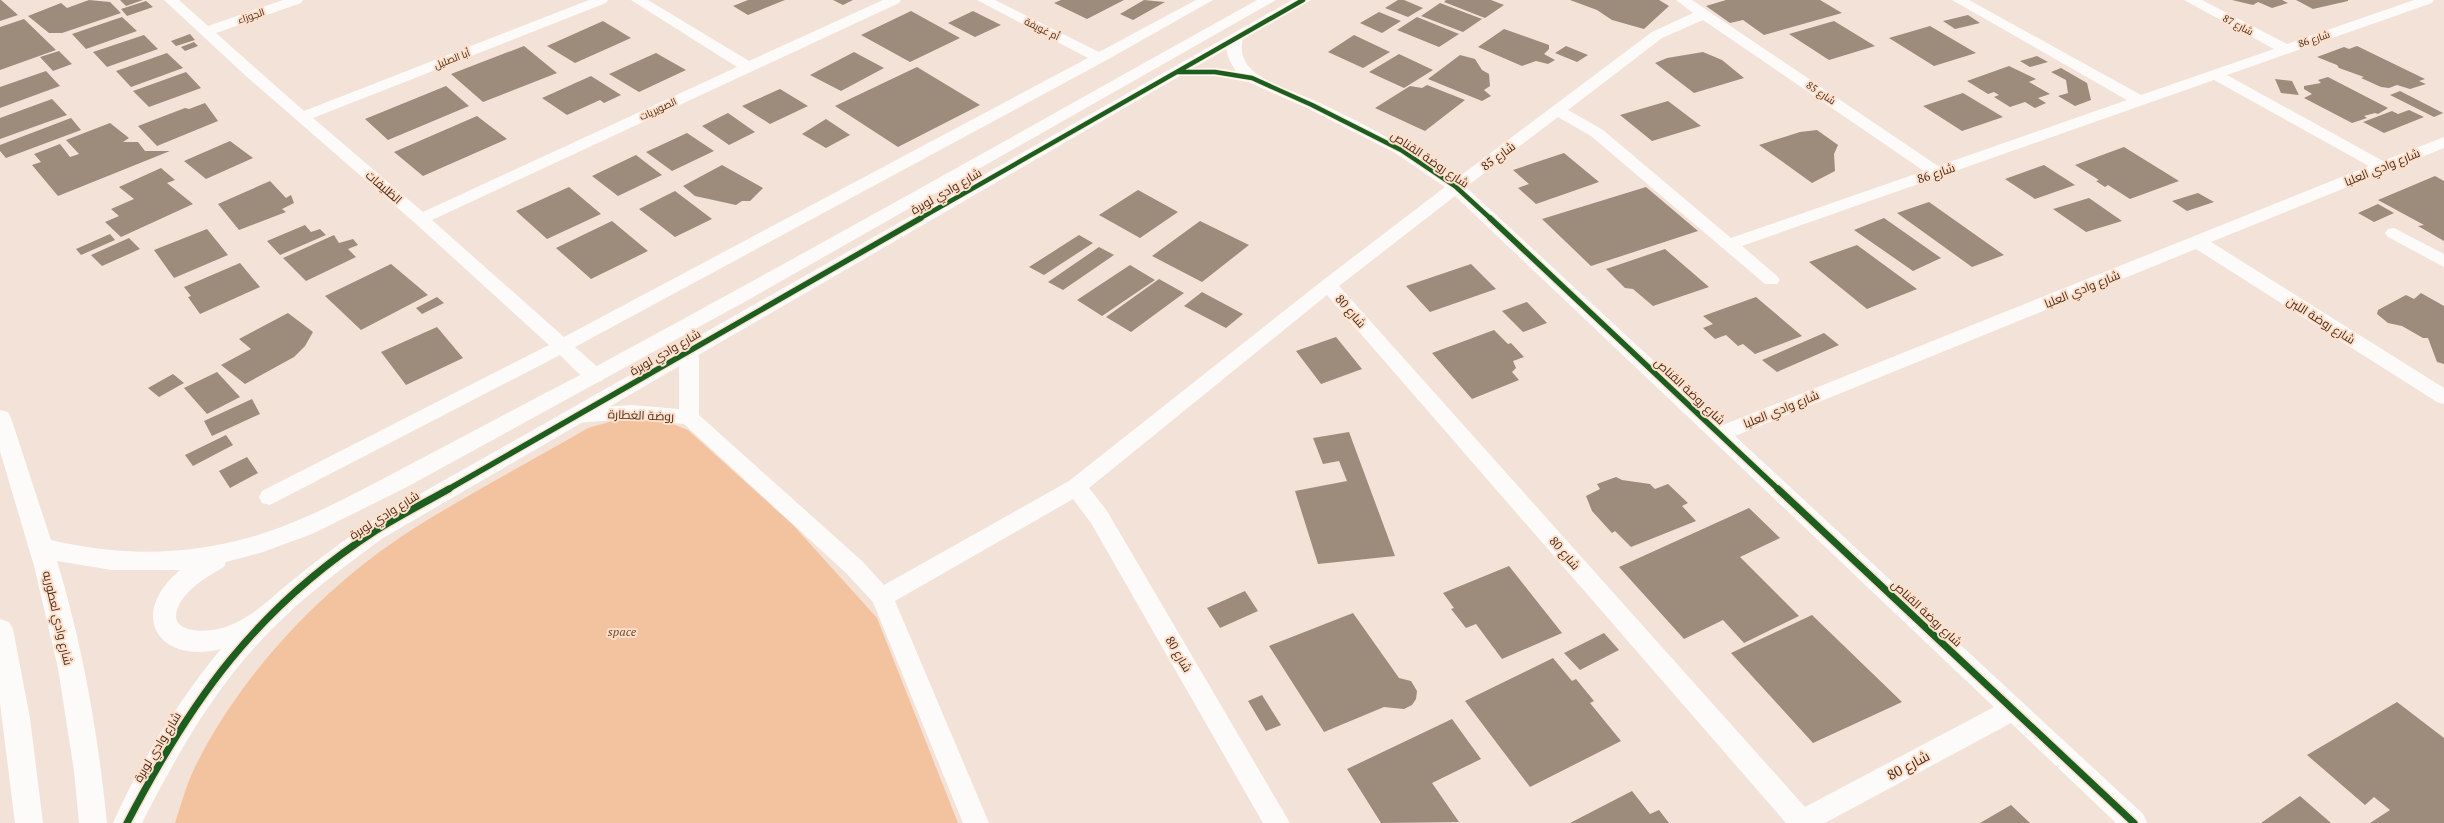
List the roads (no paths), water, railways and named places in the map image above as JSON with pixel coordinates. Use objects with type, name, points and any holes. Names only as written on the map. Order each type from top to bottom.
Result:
[{"type":"street","name":"الظليفات","points":[[171,0],[421,219],[561,347],[595,376]]},
{"type":"street","name":"الجوزاء","points":[[206,32],[296,0]]},
{"type":"street","name":"أبا الصليل","points":[[303,117],[601,0]]},
{"type":"street","points":[[638,0],[748,68]]},
{"type":"street","name":"الصويريات","points":[[421,219],[894,0]]},
{"type":"street","name":"أم غويفة","points":[[984,0],[1100,58]]},
{"type":"street","points":[[270,497],[561,347],[1206,0]]},
{"type":"street","name":"شارع وادي لوبرة","points":[[40,547],[78,556],[124,563],[185,561],[233,552],[297,530],[357,503],[595,376],[1268,0]]},
{"type":"street","name":"شارع وادي لوبرة","points":[[127,823],[174,738],[226,661],[262,622],[329,564],[375,531],[1303,0]]},
{"type":"street","name":"شارع 85","points":[[1683,0],[1938,173]]},
{"type":"street","points":[[1959,0],[2140,101]]},
{"type":"street","name":"شارع 87","points":[[2191,0],[2286,49]]},
{"type":"street","name":"شارع 86","points":[[1730,244],[1938,173],[2216,75],[2414,2]]},
{"type":"street","name":"شارع 85","points":[[1456,187],[1559,111],[1657,35],[1704,14]]},
{"type":"street","name":"شارع روضة القناص","points":[[1236,37],[1233,47],[1235,58],[1241,68],[1252,78]]},
{"type":"street","name":"شارع روضة القناص","points":[[1176,72],[1215,72],[1252,78],[1333,115],[1401,150],[1456,187],[2134,823]]},
{"type":"street","points":[[2216,75],[2382,167]]},
{"type":"street","points":[[1559,111],[1597,133],[1771,280]]},
{"type":"street","name":"شارع وادي العلبا","points":[[1720,434],[2444,142]]},
{"type":"street","name":"شارع 80","points":[[882,597],[1076,487],[1328,285],[1456,187]]},
{"type":"street","points":[[2394,232],[2444,261]]},
{"type":"street","name":"شارع روضة اللبن","points":[[2198,242],[2444,397]]},
{"type":"street","name":"شارع 80","points":[[1328,285],[1803,822],[2014,709]]},
{"type":"street","name":"روضة الغطارة","points":[[575,416],[631,412],[689,417],[688,383],[691,366],[690,350]]},
{"type":"street","points":[[689,417],[837,551],[882,597],[976,823]]},
{"type":"street","name":"شارع وادي لعطوريه","points":[[0,418],[21,477],[58,610],[73,685],[90,787],[93,823]]},
{"type":"street","name":"شارع 80","points":[[1076,487],[1099,517],[1277,823]]},
{"type":"street","points":[[233,552],[196,571],[178,587],[166,604],[164,621],[171,634],[188,641],[210,641],[235,635],[262,622]]},
{"type":"street","points":[[0,629],[16,718],[29,823]]},
{"type":"park label","name":"space","points":[[622,631]]}]
